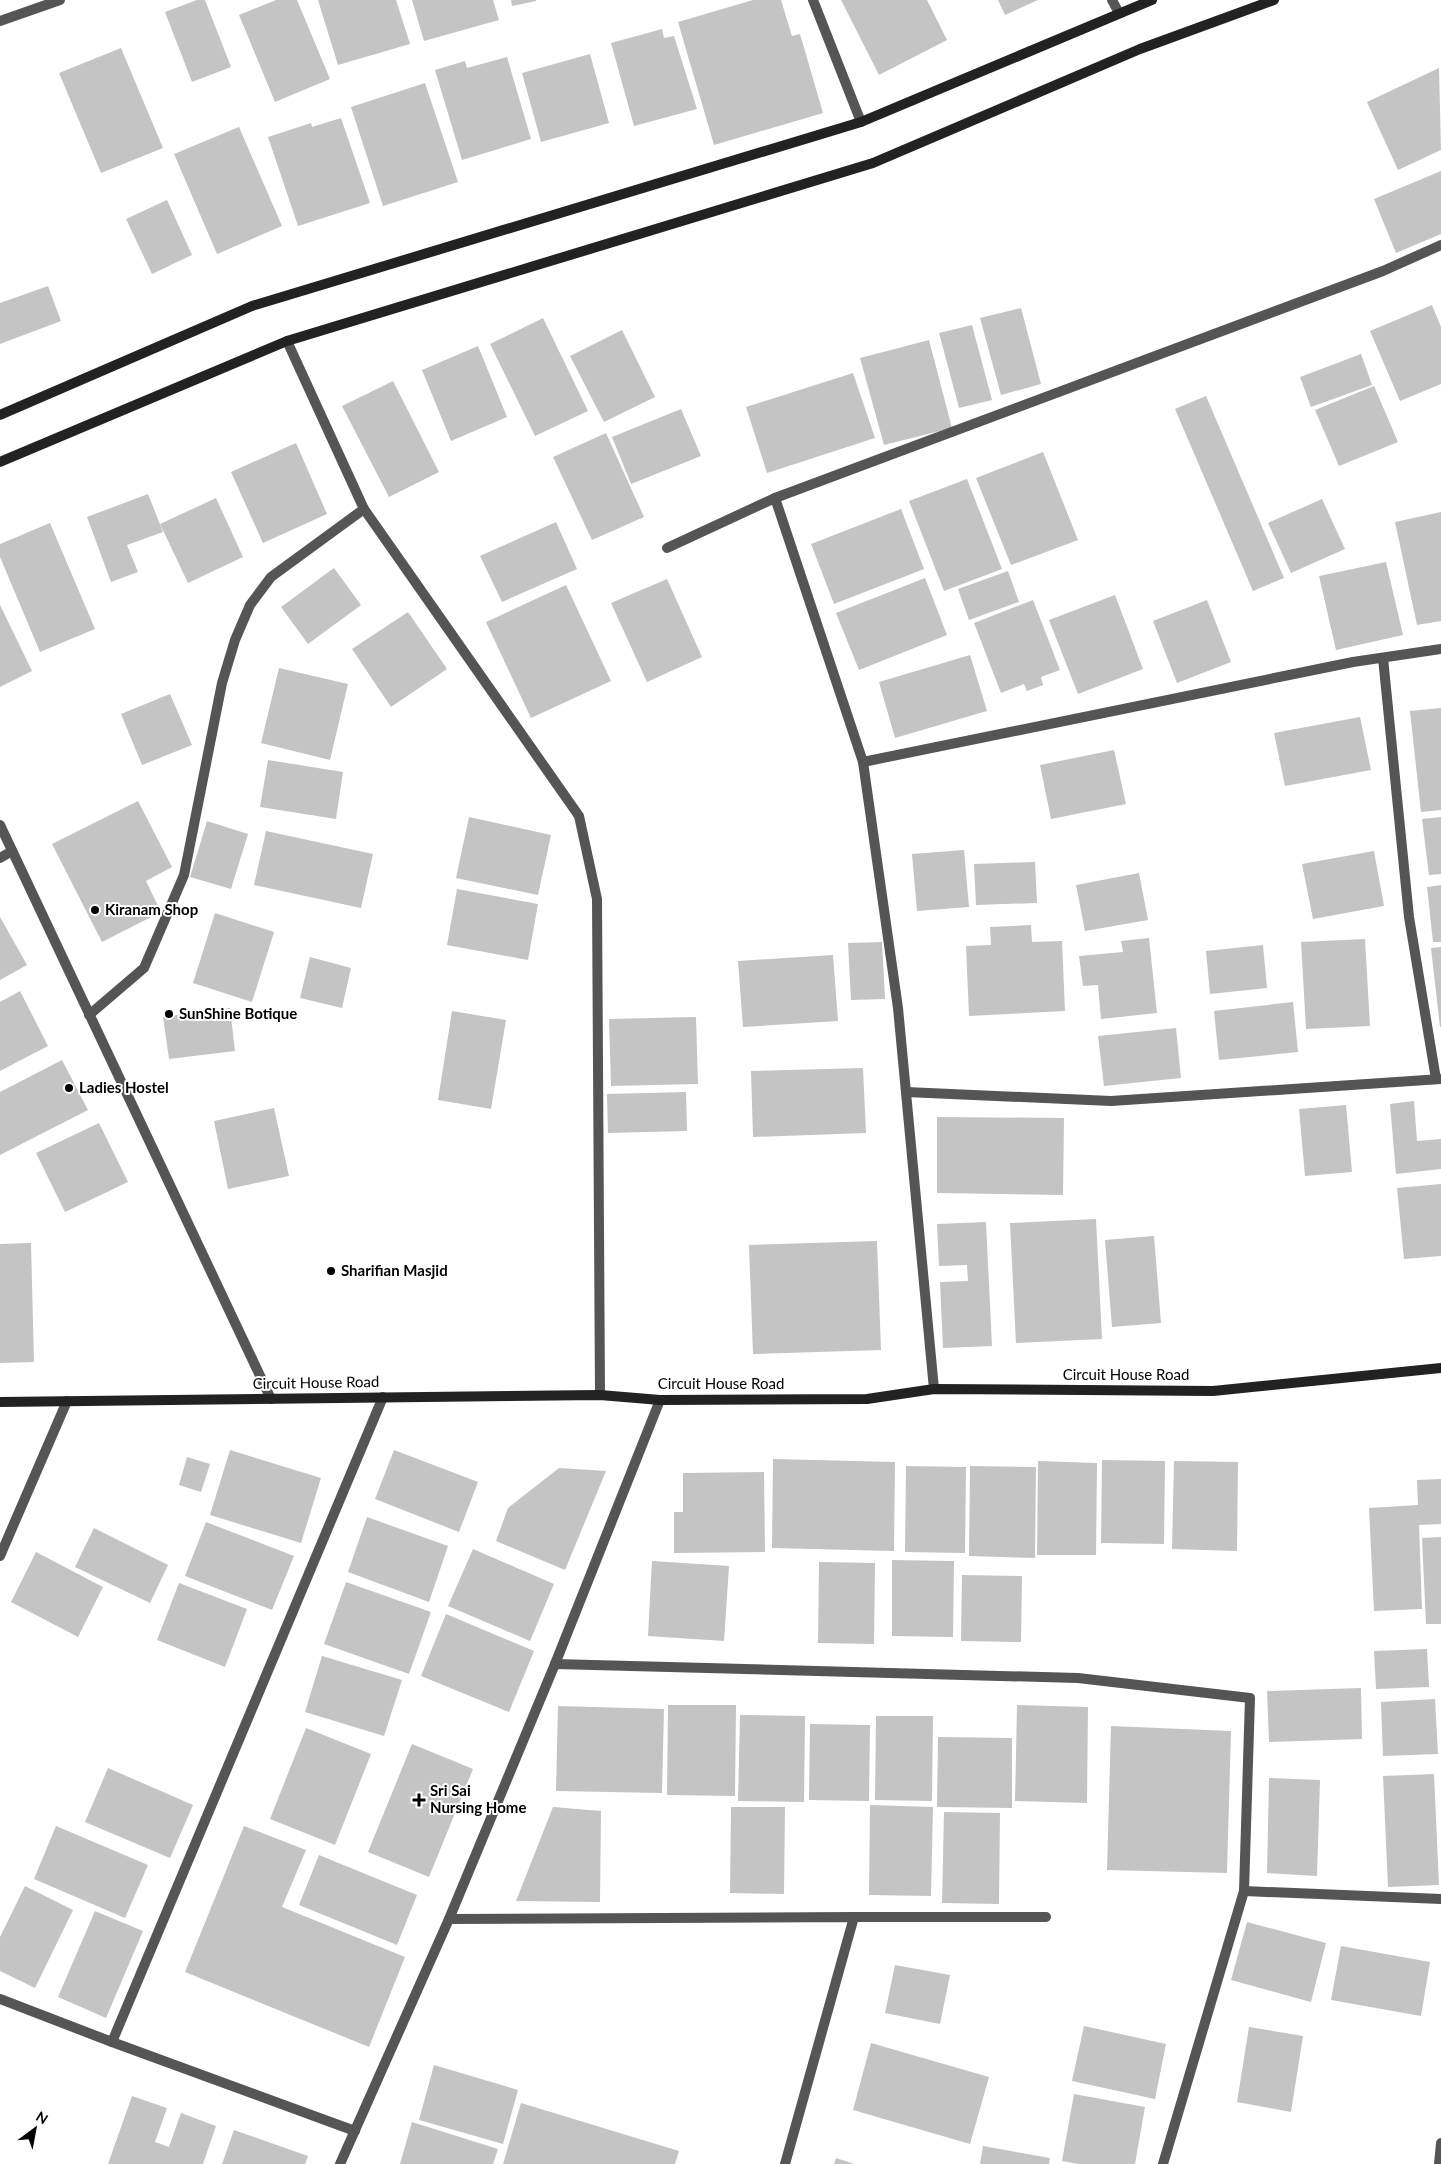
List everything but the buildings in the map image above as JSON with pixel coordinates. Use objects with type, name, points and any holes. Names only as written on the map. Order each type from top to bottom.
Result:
[{"type":"street","points":[[0,21],[60,0]]},
{"type":"street","points":[[812,0],[861,122]]},
{"type":"street","points":[[1112,0],[1119,13]]},
{"type":"street","points":[[0,415],[252,306],[861,122],[1152,0]]},
{"type":"street","points":[[0,462],[287,341],[873,163],[1140,49],[1274,0]]},
{"type":"street","points":[[667,548],[775,498],[1383,271],[1441,245]]},
{"type":"street","points":[[287,341],[364,509],[580,816],[597,899],[600,1395]]},
{"type":"street","points":[[775,498],[863,762],[898,1008],[934,1390]]},
{"type":"street","points":[[89,1015],[144,968],[184,876],[222,684],[235,640],[250,605],[271,577],[364,509]]},
{"type":"street","points":[[863,762],[1343,664],[1441,649]]},
{"type":"street","points":[[906,1092],[1112,1100],[1439,1079],[1408,917],[1384,658]]},
{"type":"street","points":[[0,825],[271,1399]]},
{"type":"street","points":[[0,858],[12,851]]},
{"type":"street","name":"Circuit House Road","points":[[0,1402],[600,1395],[660,1400],[867,1399],[934,1390],[1212,1391],[1441,1368]]},
{"type":"street","points":[[112,2042],[382,1397]]},
{"type":"street","points":[[340,2164],[449,1920],[555,1664],[660,1400]]},
{"type":"street","points":[[0,1556],[67,1401]]},
{"type":"street","points":[[555,1664],[1078,1678],[1250,1698],[1244,1891],[1163,2164]]},
{"type":"street","points":[[1244,1891],[1441,1899]]},
{"type":"street","points":[[784,2164],[854,1917]]},
{"type":"street","points":[[449,1920],[1046,1917]]},
{"type":"street","points":[[0,1999],[355,2131]]},
{"type":"street","points":[[1439,2164],[1441,2143]]},
{"type":"place","name":"Kiranam Shop","points":[[95,910]]},
{"type":"place","name":"SunShine Botique","points":[[169,1014]]},
{"type":"place","name":"Ladies Hostel","points":[[69,1088]]},
{"type":"place","name":"Sharifian Masjid","points":[[331,1271]]},
{"type":"place","name":"Sri Sai Nursing Home","points":[[419,1800]]}]
